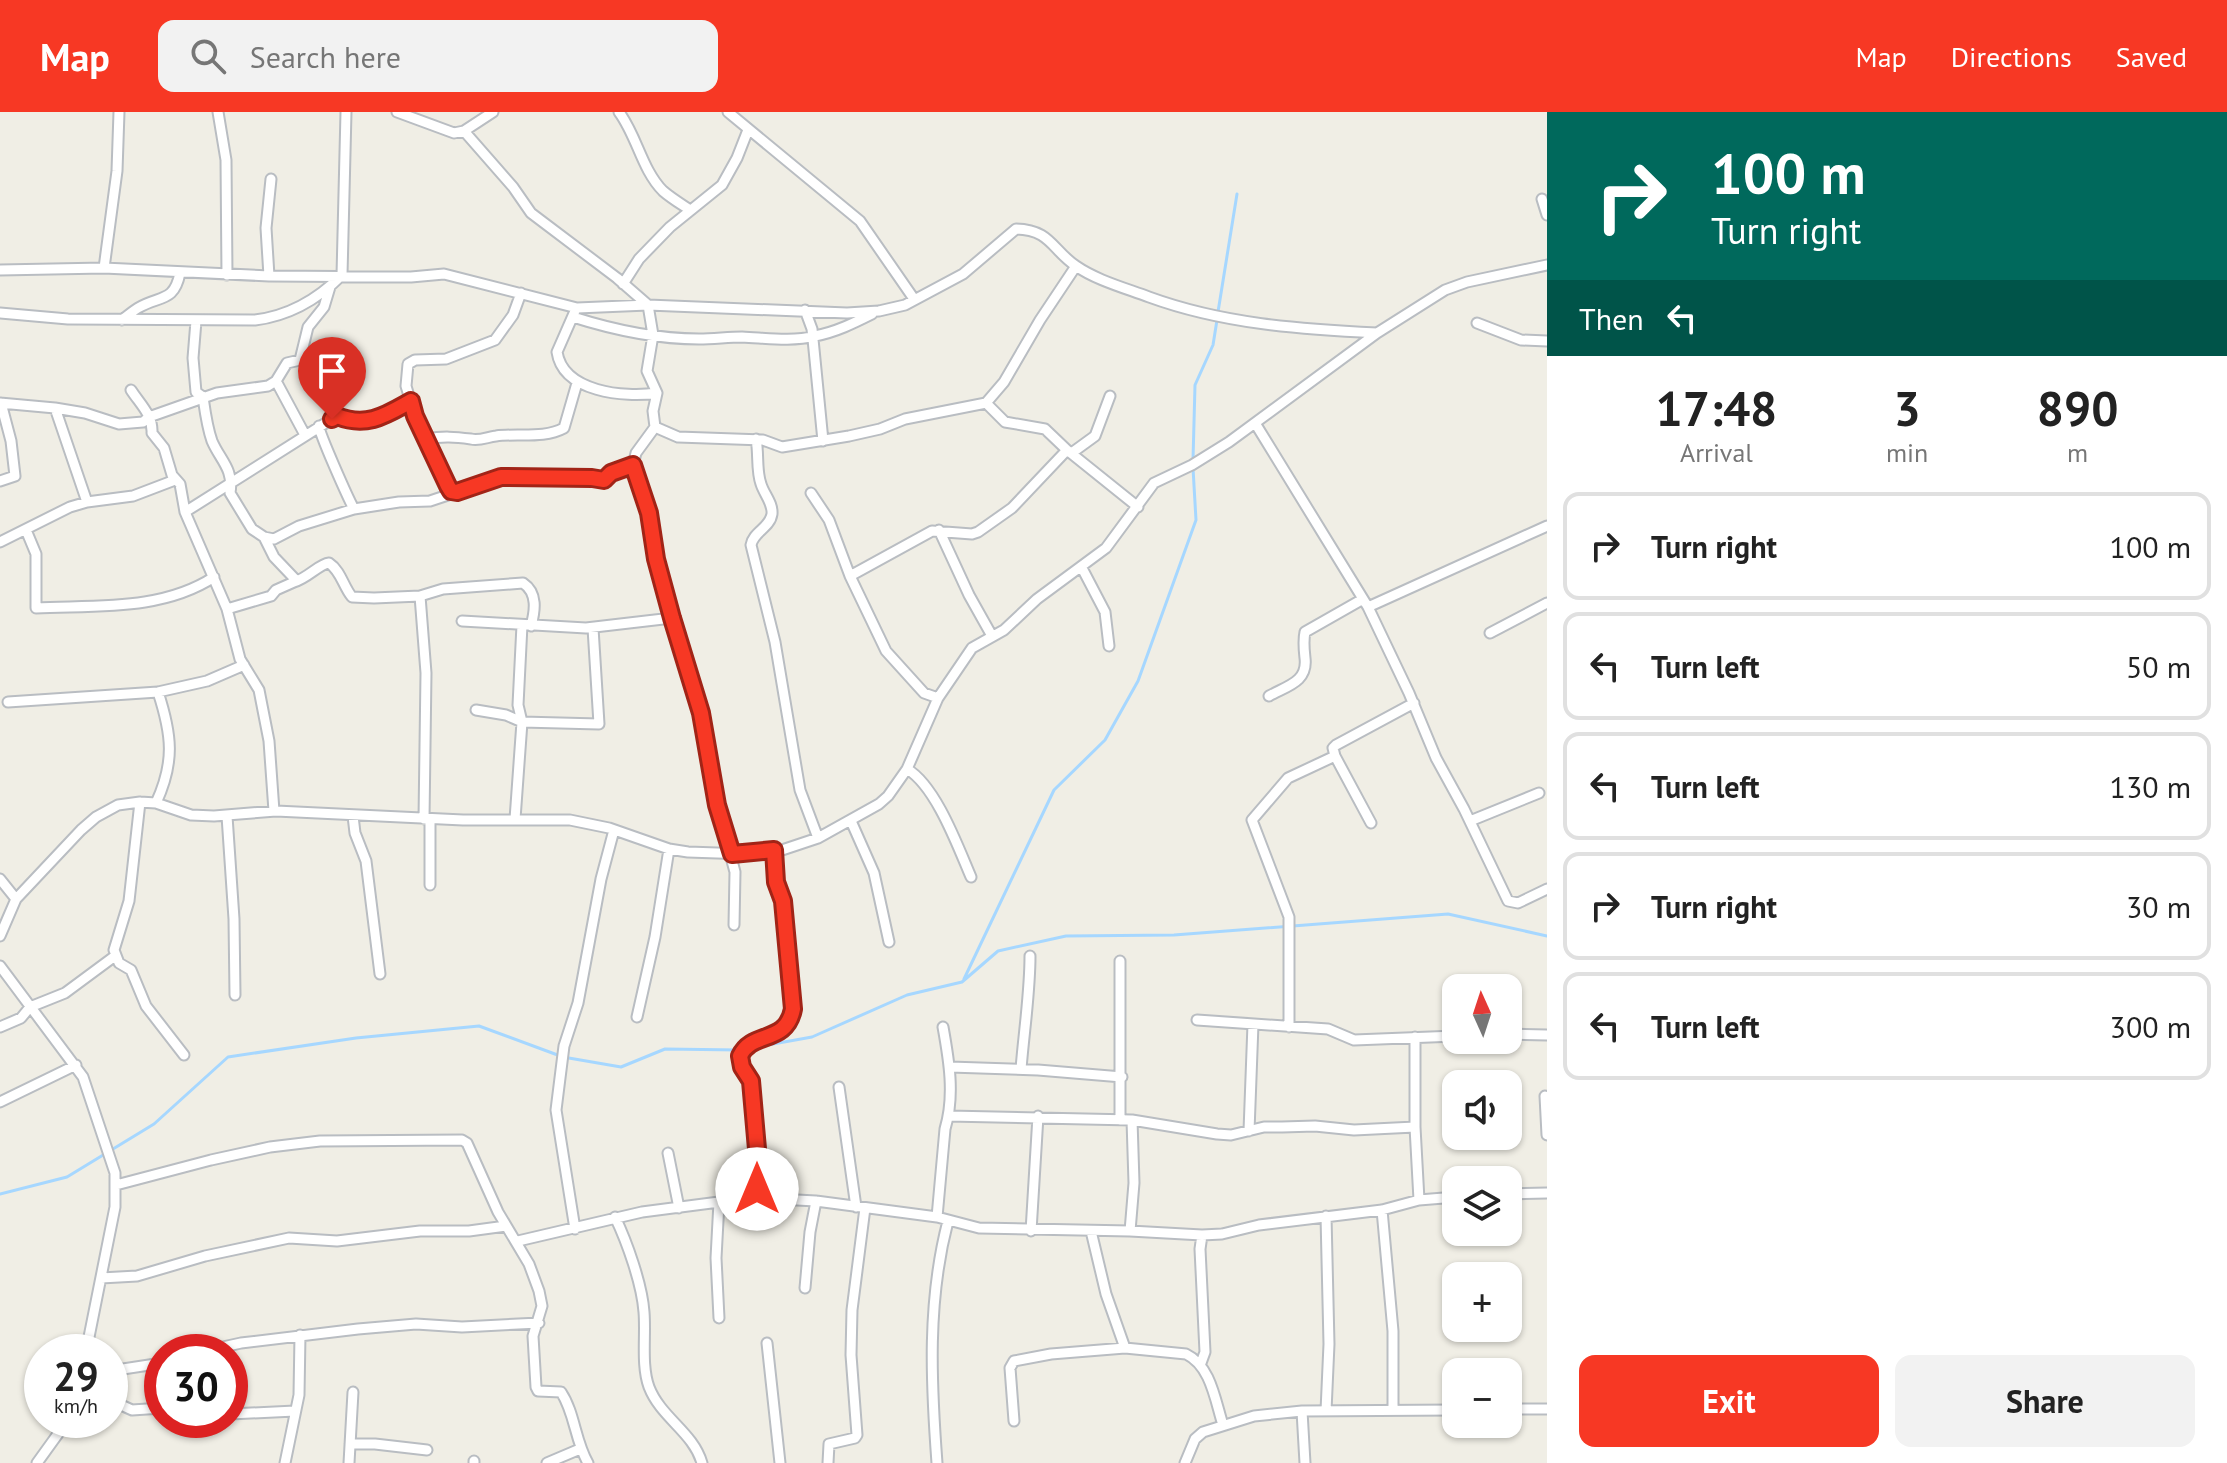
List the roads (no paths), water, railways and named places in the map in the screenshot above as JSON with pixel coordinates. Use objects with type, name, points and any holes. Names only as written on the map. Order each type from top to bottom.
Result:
[{"type":"street","points":[[104,268],[117,171],[119,112]]},
{"type":"street","points":[[218,112],[226,160],[227,275]]},
{"type":"street","points":[[0,313],[122,320],[196,321],[277,317],[330,287],[342,275],[346,112]]},
{"type":"street","points":[[397,112],[448,133],[464,131],[493,112]]},
{"type":"street","points":[[619,112],[634,136],[649,172],[663,190],[690,210]]},
{"type":"street","points":[[728,112],[860,221],[914,299]]},
{"type":"street","points":[[623,284],[639,259],[690,210],[722,185],[748,130]]},
{"type":"street","points":[[464,131],[513,187],[531,213],[648,305],[653,335],[647,371],[657,393],[653,411],[655,427],[636,453],[633,465],[649,513],[656,559],[672,618],[701,713],[717,805],[732,854],[735,872],[734,925]]},
{"type":"street","points":[[269,276],[266,228],[271,179]]},
{"type":"street","points":[[1542,199],[1547,215]]},
{"type":"street","points":[[575,312],[648,305],[847,313],[879,311],[895,308],[963,274],[1016,229],[1032,229],[1043,234],[1076,266],[1151,298],[1202,314],[1289,328],[1377,333]]},
{"type":"street","points":[[0,936],[16,899],[96,817],[118,805],[140,802],[156,803],[191,815],[227,816],[274,811],[427,819],[570,820],[688,852],[732,854],[774,850],[818,838],[879,804],[907,769],[938,698],[972,648],[1021,617],[1037,599],[1106,548],[1154,483],[1192,465],[1255,423],[1377,333],[1445,290],[1467,282],[1547,265]]},
{"type":"street","points":[[655,427],[678,437],[756,439],[782,447],[880,429],[910,418],[986,403],[1004,382],[1076,266]]},
{"type":"street","points":[[0,270],[104,268],[269,276],[454,275],[521,293],[575,312],[597,324],[653,335],[699,339],[813,337],[844,328],[879,311]]},
{"type":"street","points":[[122,320],[139,307],[167,297],[175,290],[180,273]]},
{"type":"street","points":[[0,481],[15,476],[11,441],[1,403],[85,413],[119,424],[143,422],[203,397],[268,386],[276,381],[287,363],[300,360],[308,327],[324,307],[330,287]]},
{"type":"street","points":[[457,492],[451,491],[448,486],[411,401],[406,386],[408,364],[415,360],[446,359],[495,340],[518,307],[521,293]]},
{"type":"street","points":[[597,324],[598,308]]},
{"type":"street","points":[[805,310],[813,337],[823,441]]},
{"type":"street","points":[[575,312],[557,352],[561,366],[577,383],[626,394],[657,393]]},
{"type":"street","points":[[196,321],[196,392],[203,397],[212,440],[225,458],[232,482],[230,493],[252,529],[264,537],[274,539],[299,526],[354,509],[430,501],[501,477],[604,480],[611,473],[633,465]]},
{"type":"street","points":[[1477,323],[1521,340],[1547,341]]},
{"type":"street","points":[[276,381],[305,435]]},
{"type":"street","points":[[427,439],[529,436],[559,430],[564,428],[577,383]]},
{"type":"street","points":[[131,390],[149,417],[152,433],[164,448],[175,480],[182,490],[185,512],[227,609],[244,665],[259,690],[269,741],[274,811]]},
{"type":"street","points":[[850,576],[928,533],[939,530],[978,532],[1012,508],[1070,451],[1095,436],[1110,396]]},
{"type":"street","points":[[185,512],[337,416],[347,420],[375,420],[411,401]]},
{"type":"street","points":[[986,403],[1005,422],[1045,429],[1138,507]]},
{"type":"street","points":[[55,408],[87,502]]},
{"type":"street","points":[[1255,423],[1366,603],[1414,703],[1436,758],[1508,901],[1518,903],[1547,889]]},
{"type":"street","points":[[319,426],[318,434],[330,451],[354,509]]},
{"type":"street","points":[[756,439],[759,475],[772,509],[769,523],[753,538],[751,545],[775,642],[800,790],[818,838]]},
{"type":"street","points":[[0,542],[70,507],[133,496],[175,480]]},
{"type":"street","points":[[811,493],[829,520],[850,576],[886,651],[924,693],[938,698]]},
{"type":"street","points":[[1269,696],[1302,678],[1305,673],[1305,632],[1547,526]]},
{"type":"street","points":[[26,530],[36,554],[36,608],[109,607],[167,599],[197,588],[214,577]]},
{"type":"street","points":[[939,530],[992,636]]},
{"type":"street","points":[[264,537],[274,557],[294,578],[294,582]]},
{"type":"street","points":[[227,609],[271,596],[276,590],[305,579],[323,564],[329,563],[337,568],[352,597],[420,596],[443,589],[523,583],[531,590],[534,599],[527,626],[518,705],[522,722],[515,819]]},
{"type":"street","points":[[1082,568],[1105,612],[1109,646]]},
{"type":"street","points":[[420,596],[426,673],[430,885]]},
{"type":"street","points":[[1490,633],[1547,603]]},
{"type":"street","points":[[462,621],[593,628],[672,618]]},
{"type":"street","points":[[476,710],[506,715],[522,722],[599,724],[593,628]]},
{"type":"street","points":[[8,702],[158,692],[207,681],[244,665]]},
{"type":"street","points":[[156,803],[168,777],[170,747],[168,722],[158,692]]},
{"type":"street","points":[[1371,823],[1333,748],[1414,703]]},
{"type":"street","points":[[1289,1027],[1289,917],[1252,820],[1288,778],[1335,756]]},
{"type":"street","points":[[907,769],[914,773],[936,803],[971,877]]},
{"type":"street","points":[[1470,821],[1539,793]]},
{"type":"street","points":[[140,802],[129,901],[115,956],[119,963],[131,970],[146,1006],[184,1055]]},
{"type":"street","points":[[227,816],[235,995]]},
{"type":"street","points":[[353,816],[355,833],[366,861],[380,974]]},
{"type":"street","points":[[851,821],[874,873],[889,942]]},
{"type":"street","points":[[575,1229],[556,1110],[557,1098],[564,1046],[578,1003],[601,879],[614,830]]},
{"type":"street","points":[[637,1017],[655,937],[669,849]]},
{"type":"street","points":[[753,1200],[757,1189],[757,1149],[751,1081],[741,1062],[747,1045],[788,1026],[793,1009],[783,901],[776,882],[774,850]]},
{"type":"street","points":[[0,879],[16,899]]},
{"type":"street","points":[[0,1027],[21,1018],[30,1007],[65,993],[115,956]]},
{"type":"street","points":[[1021,1069],[1030,956]]},
{"type":"street","points":[[1120,961],[1120,1120]]},
{"type":"street","points":[[0,966],[76,1065],[88,1091],[115,1173],[116,1185],[90,1334]]},
{"type":"street","points":[[1197,1020],[1328,1029],[1354,1040],[1442,1036]]},
{"type":"street","points":[[1249,1131],[1253,1024]]},
{"type":"street","points":[[937,1463],[930,1359],[943,1219],[945,1129],[949,1116],[950,1067],[943,1027]]},
{"type":"street","points":[[1522,1034],[1547,1035]]},
{"type":"street","points":[[1415,1037],[1419,1200]]},
{"type":"street","points":[[0,1102],[76,1065]]},
{"type":"street","points":[[950,1067],[1122,1077]]},
{"type":"street","points":[[828,1463],[829,1444],[857,1435],[851,1355],[861,1208],[839,1087]]},
{"type":"street","points":[[1545,1096],[1547,1135]]},
{"type":"street","points":[[949,1116],[1132,1120],[1217,1134],[1264,1127],[1315,1126],[1354,1130],[1415,1127]]},
{"type":"street","points":[[1031,1231],[1038,1116]]},
{"type":"street","points":[[1130,1231],[1134,1183],[1132,1120]]},
{"type":"street","points":[[116,1185],[270,1147],[320,1141],[457,1138],[467,1143],[506,1226],[518,1241],[539,1291],[542,1306],[533,1336],[536,1387],[538,1391],[561,1392],[580,1449],[588,1463]]},
{"type":"street","points":[[668,1153],[679,1208]]},
{"type":"street","points":[[1522,1194],[1547,1193]]},
{"type":"street","points":[[518,1241],[615,1217],[753,1200],[816,1201],[943,1219],[979,1228],[1202,1235],[1382,1210],[1419,1200],[1442,1198]]},
{"type":"street","points":[[805,1288],[816,1201]]},
{"type":"street","points":[[719,1202],[716,1258],[719,1318]]},
{"type":"street","points":[[1382,1210],[1393,1331],[1393,1410]]},
{"type":"street","points":[[1326,1216],[1329,1344],[1326,1411]]},
{"type":"street","points":[[615,1217],[627,1246],[644,1307],[650,1389],[661,1408],[695,1444],[702,1463]]},
{"type":"street","points":[[101,1278],[137,1276],[205,1256],[289,1238],[337,1241],[420,1231],[469,1231],[506,1226]]},
{"type":"street","points":[[1091,1231],[1106,1294],[1125,1348]]},
{"type":"street","points":[[1201,1363],[1205,1352],[1202,1235]]},
{"type":"street","points":[[248,1344],[300,1335],[416,1324],[462,1327],[539,1323]]},
{"type":"street","points":[[285,1463],[299,1395],[300,1335]]},
{"type":"street","points":[[767,1343],[780,1463]]},
{"type":"street","points":[[1014,1421],[1010,1368],[1014,1361],[1051,1354],[1125,1348],[1186,1354],[1201,1363],[1223,1425]]},
{"type":"street","points":[[349,1463],[353,1392]]},
{"type":"street","points":[[1522,1409],[1547,1409]]},
{"type":"street","points":[[1185,1463],[1195,1439],[1203,1432],[1254,1416],[1302,1411],[1442,1410]]},
{"type":"street","points":[[248,1413],[295,1411]]},
{"type":"street","points":[[1302,1411],[1305,1463]]},
{"type":"street","points":[[37,1463],[55,1438]]},
{"type":"street","points":[[350,1444],[427,1450]]},
{"type":"street","points":[[547,1463],[580,1449]]},
{"type":"waterway","points":[[1218,312],[1237,194]]},
{"type":"waterway","points":[[1193,460],[1195,385],[1213,345],[1217,320]]},
{"type":"waterway","points":[[964,979],[1054,790],[1105,740],[1138,681],[1196,520],[1193,468]]},
{"type":"waterway","points":[[751,1048],[812,1037],[907,995],[962,982],[998,951],[1066,936],[1174,935],[1448,914],[1547,936]]},
{"type":"waterway","points":[[0,1194],[67,1177],[154,1124],[228,1057],[356,1038],[479,1026],[563,1057],[621,1067],[665,1049],[739,1050]]}]
